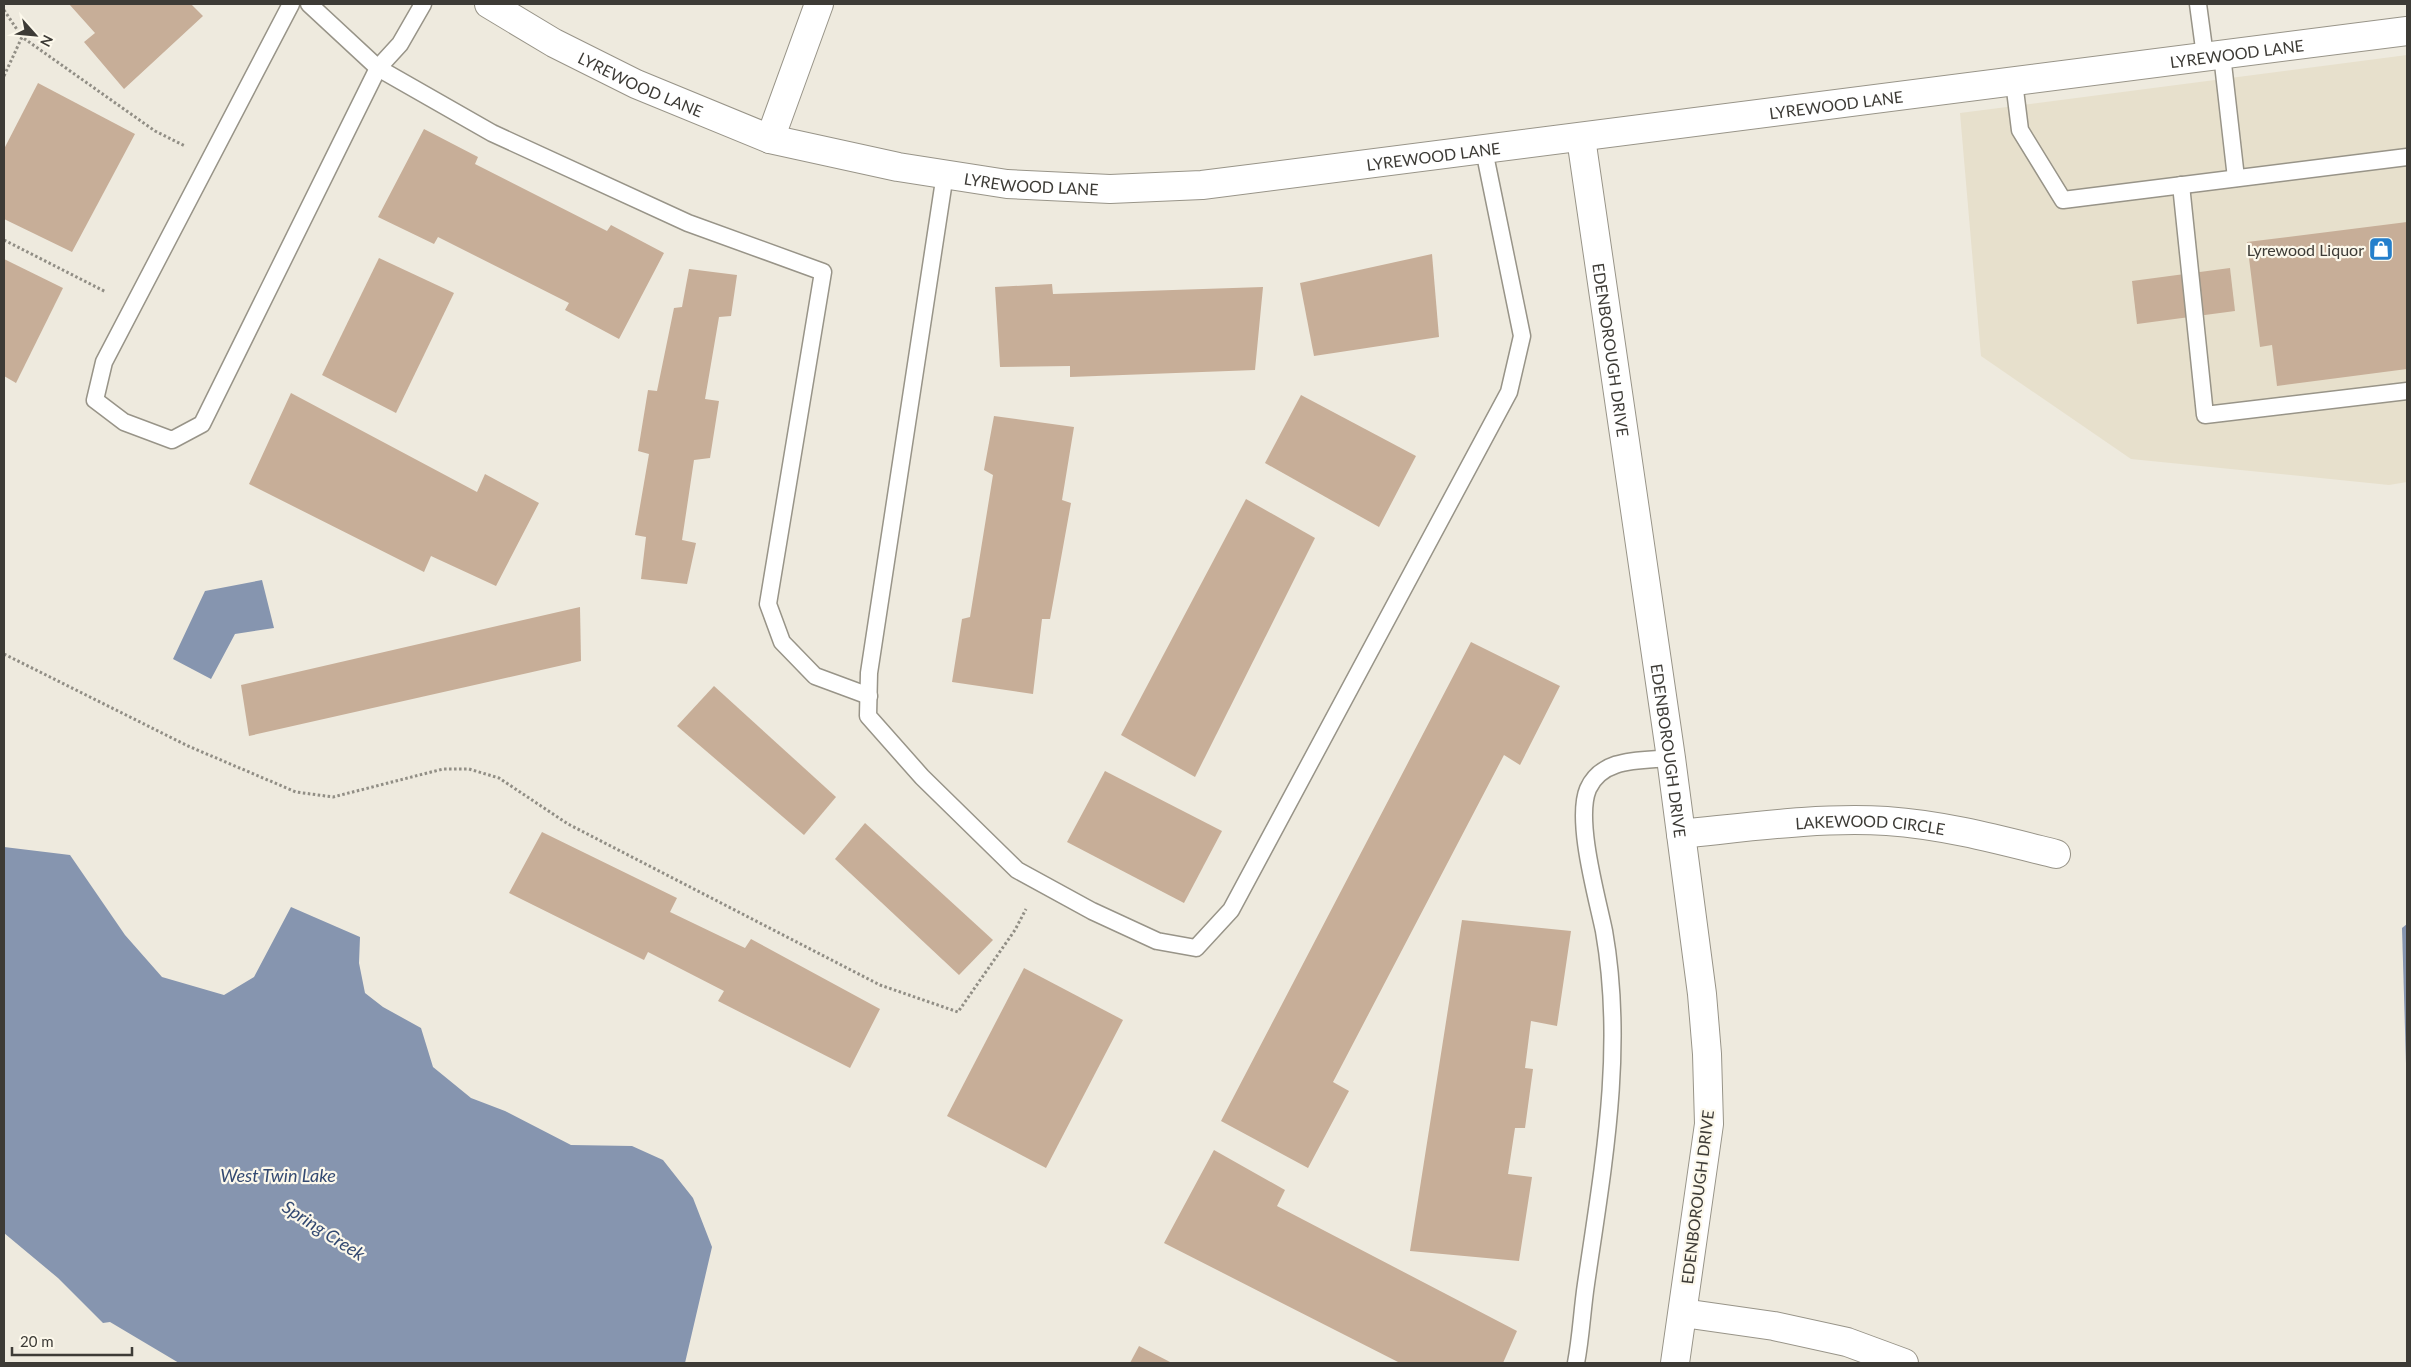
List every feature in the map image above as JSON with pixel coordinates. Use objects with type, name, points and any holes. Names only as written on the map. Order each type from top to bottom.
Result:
[{"type":"street","name":"LYREWOOD LANE","points":[[489,4],[554,43],[636,84],[770,139],[898,167],[1007,184],[1101,188],[1202,185],[1581,138],[2407,30]]},
{"type":"street","points":[[770,139],[818,4]]},
{"type":"street","name":"EDENBOROUGH DRIVE","points":[[1581,138],[1671,758],[1702,994],[1709,1124],[1675,1363]]},
{"type":"street","name":"LAKEWOOD CIRCLE","points":[[1681,834],[1813,820],[1888,821],[1964,831],[2056,854]]},
{"type":"street","points":[[1683,1313],[1774,1326],[1847,1342],[1904,1363]]},
{"type":"lane","points":[[291,4],[104,362],[95,400],[124,422],[172,440],[202,424],[378,68],[400,44],[423,4]]},
{"type":"lane","points":[[309,4],[378,68],[492,133],[679,219],[823,272],[768,604],[782,642],[815,676],[869,696]]},
{"type":"lane","points":[[2198,4],[2214,56],[2236,178]]},
{"type":"lane","points":[[2014,82],[2020,130],[2063,200],[2407,157]]},
{"type":"lane","points":[[945,174],[869,673],[868,716],[922,777],[1017,870],[1092,912],[1157,941],[1196,948],[1231,910],[1509,392],[1522,336],[1484,150]]},
{"type":"lane","points":[[2181,185],[2205,415],[2407,391]]},
{"type":"lane","points":[[1576,1363],[1612,1091],[1610,996],[1604,934],[1588,852],[1585,800],[1596,776],[1608,766],[1671,758]]},
{"type":"path","points":[[4,10],[22,37],[155,131],[210,159]]},
{"type":"path","points":[[4,76],[22,37]]},
{"type":"path","points":[[4,240],[134,306]]},
{"type":"path","points":[[4,654],[188,746],[296,792],[333,797],[443,769],[469,769],[500,778],[568,824],[880,985],[958,1012],[1015,930],[1040,882]]},
{"type":"shaded area","points":[[2407,55],[2407,482],[2389,485],[2131,459],[1981,356],[1960,113]]},
{"type":"water","points":[[262,580],[274,628],[235,634],[211,679],[173,659],[205,591]]},
{"type":"water","name":"West Twin Lake","points":[[4,847],[70,855],[125,935],[162,977],[224,995],[254,977],[291,907],[360,937],[359,963],[365,993],[383,1007],[421,1028],[433,1067],[471,1098],[505,1111],[571,1145],[632,1146],[663,1160],[693,1198],[712,1247],[685,1363],[179,1363],[110,1322],[103,1323],[58,1278],[4,1233]]},
{"type":"water","points":[[2407,924],[2407,1097],[2402,928]]},
{"type":"building","points":[[69,4],[191,4],[203,16],[124,89],[84,42],[95,33]]},
{"type":"building","points":[[38,83],[135,134],[72,252],[4,219],[4,149]]},
{"type":"building","points":[[424,129],[478,157],[475,164],[607,231],[611,225],[664,253],[619,339],[565,310],[569,303],[438,237],[434,244],[378,217]]},
{"type":"building","points":[[2407,222],[2407,369],[2277,386],[2272,345],[2260,347],[2247,242]]},
{"type":"building","points":[[1432,254],[1439,337],[1314,356],[1300,283]]},
{"type":"building","points":[[379,258],[454,293],[396,413],[322,375]]},
{"type":"building","points":[[4,259],[63,288],[16,383],[4,376]]},
{"type":"building","points":[[2230,268],[2235,311],[2137,324],[2132,281]]},
{"type":"building","points":[[689,269],[737,275],[731,316],[719,317],[705,399],[719,401],[710,458],[694,460],[682,540],[696,543],[687,584],[641,579],[646,537],[635,535],[649,454],[638,451],[648,390],[657,391],[674,308],[682,307]]},
{"type":"building","points":[[1052,284],[1053,294],[1263,287],[1255,370],[1070,377],[1070,366],[1000,367],[995,287]]},
{"type":"building","points":[[291,393],[477,492],[485,474],[539,503],[496,586],[431,556],[424,572],[249,484]]},
{"type":"building","points":[[1301,395],[1416,456],[1379,527],[1265,463]]},
{"type":"building","points":[[994,416],[1074,427],[1062,500],[1071,503],[1050,619],[1042,619],[1033,694],[952,682],[962,619],[970,617],[993,475],[984,470]]},
{"type":"building","points":[[1246,499],[1315,538],[1195,777],[1121,735]]},
{"type":"building","points":[[580,607],[581,661],[249,736],[241,685]]},
{"type":"building","points":[[1471,642],[1560,686],[1520,765],[1504,755],[1333,1082],[1349,1091],[1308,1168],[1221,1121]]},
{"type":"building","points":[[714,686],[836,797],[804,835],[677,726]]},
{"type":"building","points":[[1105,771],[1222,831],[1184,903],[1067,842]]},
{"type":"building","points":[[865,823],[993,940],[959,975],[835,859]]},
{"type":"building","points":[[542,832],[677,898],[670,912],[745,948],[751,939],[880,1009],[850,1068],[718,1001],[724,991],[648,952],[644,960],[509,893]]},
{"type":"building","points":[[1462,920],[1571,931],[1557,1026],[1531,1021],[1525,1068],[1533,1069],[1525,1128],[1515,1128],[1508,1174],[1532,1177],[1519,1261],[1410,1251]]},
{"type":"building","points":[[1024,968],[1123,1020],[1046,1168],[947,1116]]},
{"type":"building","points":[[1214,1150],[1285,1190],[1277,1206],[1517,1331],[1503,1363],[1400,1363],[1164,1243]]},
{"type":"building","points":[[1139,1346],[1172,1363],[1130,1363]]},
{"type":"place","name":"Lyrewood Liquor","points":[[2381,249]]},
{"type":"water label","name":"Spring Creek","points":[[324,1230]]}]
